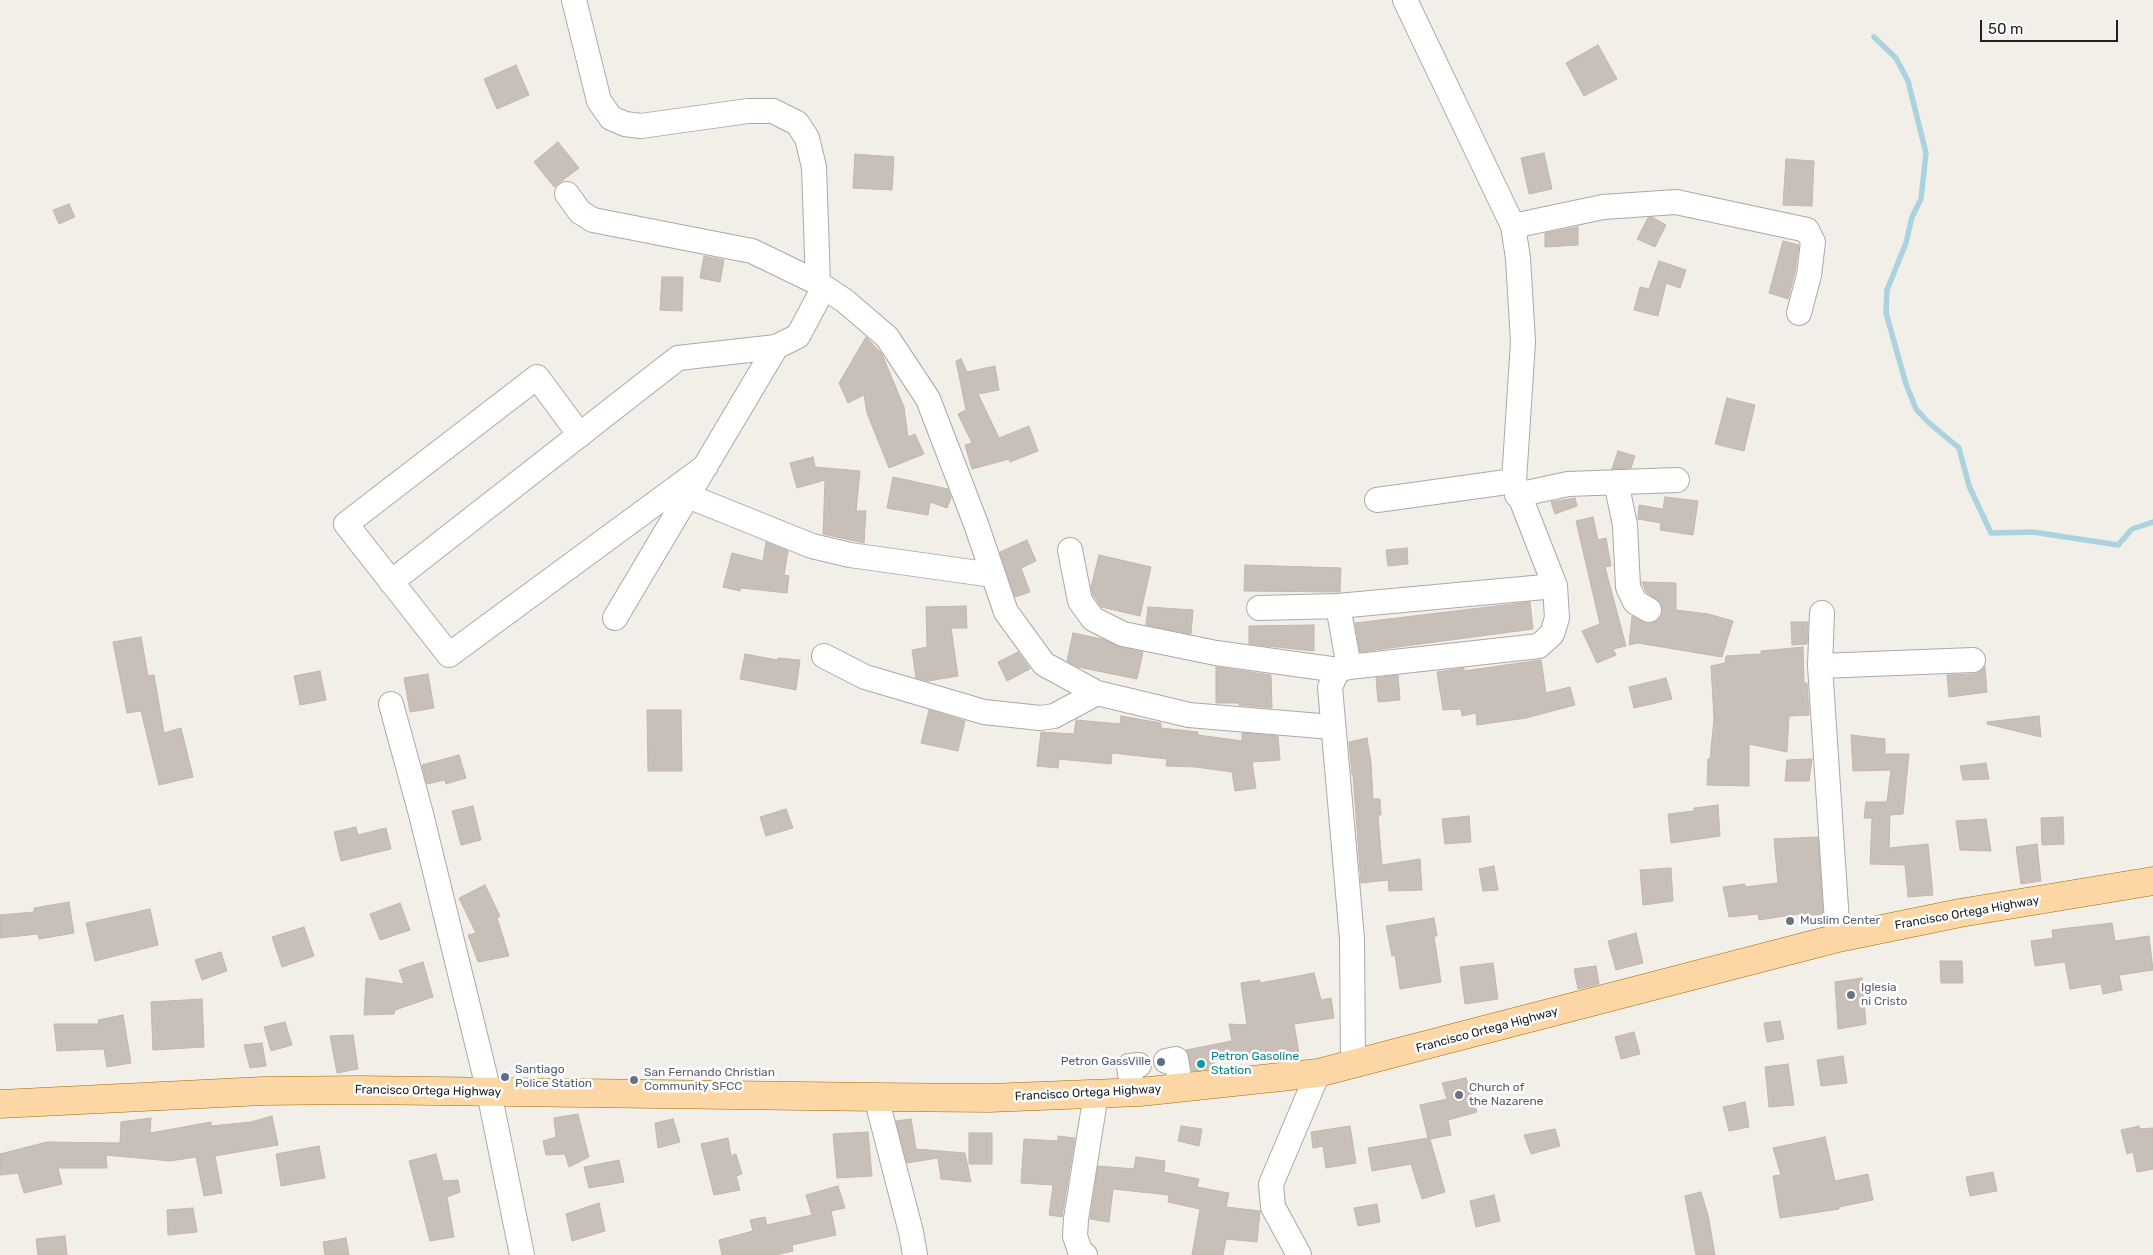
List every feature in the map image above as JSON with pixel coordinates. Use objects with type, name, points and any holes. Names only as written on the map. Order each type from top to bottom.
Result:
[{"type":"main road","name":"Francisco Ortega Highway","points":[[0,1104],[262,1091],[488,1092],[876,1098],[989,1098],[1133,1093],[1318,1073],[1838,938],[1960,913],[2153,881]]},
{"type":"street","points":[[392,582],[678,358],[776,347],[798,336],[821,285],[814,167],[807,138],[797,123],[773,111],[748,111],[641,126],[625,124],[611,118],[599,101],[574,0]]},
{"type":"street","points":[[1070,550],[1080,601],[1093,619],[1123,634],[1216,653],[1343,668],[1539,646],[1552,634],[1557,618],[1555,586],[1516,488],[1523,342],[1518,258],[1513,226],[1405,0]]},
{"type":"street","points":[[567,194],[580,212],[593,220],[752,251],[821,285],[845,301],[887,337],[928,399],[1006,612],[1044,664],[1097,693],[1189,715],[1332,727]]},
{"type":"street","points":[[1513,226],[1603,207],[1676,202],[1807,230],[1813,242],[1799,313]]},
{"type":"street","points":[[615,618],[776,347]]},
{"type":"street","points":[[580,435],[537,377],[346,524],[448,655],[706,466]]},
{"type":"street","points":[[1377,500],[1568,484],[1677,480]]},
{"type":"street","points":[[1616,482],[1625,525],[1628,587],[1635,602],[1649,610]]},
{"type":"street","points":[[688,496],[812,546],[850,555],[993,575]]},
{"type":"street","points":[[1259,608],[1338,606],[1555,586]]},
{"type":"street","points":[[1338,606],[1343,668],[1330,687],[1352,939],[1354,1065]]},
{"type":"street","points":[[1822,613],[1820,666],[1838,938]]},
{"type":"street","points":[[824,656],[865,678],[984,712],[1040,718],[1054,716],[1097,693]]},
{"type":"street","points":[[1820,666],[1973,660]]},
{"type":"street","points":[[391,704],[421,814],[488,1092],[522,1255]]},
{"type":"street","points":[[1166,1061],[1176,1059],[1181,1088]]},
{"type":"street","points":[[1133,1093],[1129,1066],[1139,1065]]},
{"type":"street","points":[[1299,1255],[1273,1207],[1270,1184],[1318,1073]]},
{"type":"street","points":[[1085,1255],[1080,1251],[1075,1236],[1076,1219],[1096,1094]]},
{"type":"street","points":[[876,1098],[912,1232],[915,1255]]},
{"type":"building","points":[[1598,45],[1617,79],[1584,96],[1566,63]]},
{"type":"building","points":[[516,65],[529,95],[497,109],[484,79]]},
{"type":"building","points":[[558,142],[579,168],[554,187],[534,162]]},
{"type":"building","points":[[1544,153],[1552,189],[1529,194],[1521,158]]},
{"type":"building","points":[[855,154],[894,157],[892,190],[853,188]]},
{"type":"building","points":[[1786,159],[1814,161],[1812,206],[1783,205]]},
{"type":"building","points":[[69,204],[75,217],[59,224],[53,210]]},
{"type":"building","points":[[1652,217],[1666,225],[1655,247],[1637,239],[1648,218]]},
{"type":"building","points":[[1578,227],[1578,245],[1545,247],[1545,233]]},
{"type":"building","points":[[1783,241],[1799,245],[1788,299],[1769,293]]},
{"type":"building","points":[[704,256],[724,260],[720,282],[700,278]]},
{"type":"building","points":[[1659,261],[1686,270],[1680,288],[1666,283],[1658,316],[1634,310],[1640,287],[1649,289]]},
{"type":"building","points":[[662,277],[683,277],[682,311],[660,310]]},
{"type":"building","points":[[866,337],[882,354],[904,407],[908,437],[915,434],[924,454],[889,468],[867,413],[864,395],[848,403],[839,383]]},
{"type":"building","points":[[961,359],[967,372],[995,366],[999,390],[978,394],[999,438],[1029,426],[1038,451],[1010,462],[1009,459],[972,469],[965,445],[972,443],[958,414],[966,410],[956,361]]},
{"type":"building","points":[[1727,398],[1755,405],[1744,451],[1715,444]]},
{"type":"building","points":[[1618,451],[1635,456],[1631,468],[1612,469]]},
{"type":"building","points":[[813,457],[815,467],[860,471],[856,511],[866,511],[864,543],[823,534],[825,480],[797,488],[790,463]]},
{"type":"building","points":[[893,477],[948,489],[951,498],[947,508],[930,502],[928,515],[887,508]]},
{"type":"building","points":[[1665,497],[1698,501],[1693,535],[1660,530],[1661,523],[1638,519],[1639,505],[1663,509]]},
{"type":"building","points":[[1575,498],[1577,506],[1555,514],[1551,502]]},
{"type":"building","points":[[1593,517],[1598,540],[1606,538],[1611,566],[1605,567],[1626,646],[1613,649],[1616,655],[1597,663],[1582,631],[1600,624],[1576,521]]},
{"type":"building","points":[[1027,540],[1036,561],[1021,568],[1030,592],[1015,597],[1000,552]]},
{"type":"building","points":[[766,542],[788,551],[784,575],[789,576],[787,593],[741,588],[740,591],[723,587],[732,553],[763,561]]},
{"type":"building","points":[[1407,548],[1408,564],[1388,566],[1386,550]]},
{"type":"building","points":[[1099,555],[1151,567],[1140,616],[1101,607],[1093,595],[1091,587]]},
{"type":"building","points":[[1245,565],[1341,568],[1340,592],[1244,591]]},
{"type":"building","points":[[1642,582],[1676,583],[1676,610],[1708,614],[1733,621],[1722,657],[1638,643],[1629,645],[1632,616],[1650,624],[1661,617],[1663,610],[1661,603],[1646,592]]},
{"type":"building","points":[[1530,602],[1533,629],[1360,652],[1355,623]]},
{"type":"building","points":[[966,606],[967,628],[951,628],[958,676],[928,681],[916,678],[912,650],[927,647],[926,607]]},
{"type":"building","points":[[1148,607],[1193,610],[1191,634],[1146,625]]},
{"type":"building","points":[[1791,622],[1808,622],[1807,644],[1792,645]]},
{"type":"building","points":[[1314,625],[1314,651],[1249,644],[1249,626]]},
{"type":"building","points":[[1073,633],[1102,639],[1120,647],[1143,652],[1137,679],[1078,667],[1067,661]]},
{"type":"building","points":[[141,637],[148,676],[154,675],[164,733],[181,728],[193,777],[159,785],[141,711],[127,713],[113,642]]},
{"type":"building","points":[[1803,647],[1804,683],[1807,683],[1809,715],[1789,716],[1787,752],[1749,744],[1749,786],[1707,785],[1708,759],[1710,759],[1714,719],[1711,666],[1729,662],[1725,661],[1726,656],[1761,654],[1761,651]]},
{"type":"building","points":[[1018,652],[1030,669],[1007,681],[998,662]]},
{"type":"building","points":[[745,654],[777,660],[778,658],[800,660],[796,690],[740,679]]},
{"type":"building","points":[[1541,660],[1546,693],[1570,687],[1575,705],[1526,718],[1477,725],[1476,713],[1462,716],[1461,709],[1443,710],[1437,672],[1464,668],[1464,671]]},
{"type":"building","points":[[1216,667],[1271,675],[1272,708],[1239,705],[1239,703],[1216,703]]},
{"type":"building","points":[[1985,667],[1987,692],[1949,697],[1947,675],[1974,674]]},
{"type":"building","points":[[320,671],[326,700],[300,705],[294,676]]},
{"type":"building","points":[[428,674],[434,708],[410,712],[404,678]]},
{"type":"building","points":[[1398,675],[1400,700],[1378,702],[1376,678]]},
{"type":"building","points":[[1666,678],[1672,699],[1634,708],[1629,687]]},
{"type":"building","points":[[647,710],[681,710],[682,771],[648,771]]},
{"type":"building","points":[[929,710],[965,721],[958,751],[921,743]]},
{"type":"building","points":[[1121,716],[1161,723],[1161,728],[1198,732],[1198,735],[1242,741],[1242,733],[1278,736],[1280,760],[1252,762],[1256,788],[1235,791],[1232,772],[1196,767],[1166,766],[1167,759],[1112,753],[1111,764],[1059,759],[1058,768],[1037,766],[1041,732],[1074,734],[1076,720],[1120,724]]},
{"type":"building","points":[[2039,716],[2041,737],[1987,724],[1987,722]]},
{"type":"building","points":[[1851,735],[1885,739],[1885,754],[1909,754],[1903,814],[1890,815],[1889,848],[1928,844],[1933,895],[1908,897],[1905,865],[1870,864],[1872,818],[1864,818],[1866,802],[1887,802],[1891,770],[1853,771]]},
{"type":"building","points":[[1367,738],[1371,762],[1373,799],[1380,799],[1381,815],[1378,815],[1382,865],[1420,859],[1422,890],[1389,891],[1388,880],[1361,883],[1349,742]]},
{"type":"building","points":[[459,755],[466,778],[446,784],[445,780],[427,784],[422,765]]},
{"type":"building","points":[[1812,759],[1809,781],[1785,781],[1787,760]]},
{"type":"building","points":[[1986,763],[1989,779],[1963,780],[1960,766]]},
{"type":"building","points":[[1718,805],[1720,836],[1671,843],[1668,814],[1694,811],[1694,808]]},
{"type":"building","points":[[473,806],[481,840],[461,845],[452,811]]},
{"type":"building","points":[[786,809],[793,828],[766,836],[760,817]]},
{"type":"building","points":[[1469,816],[1471,842],[1445,844],[1442,819]]},
{"type":"building","points":[[2063,817],[2064,844],[2042,845],[2041,818]]},
{"type":"building","points":[[1986,819],[1991,851],[1960,850],[1956,821]]},
{"type":"building","points":[[356,827],[358,835],[386,828],[391,849],[341,861],[334,832]]},
{"type":"building","points":[[1818,837],[1823,914],[1805,917],[1805,913],[1759,920],[1758,914],[1729,917],[1723,887],[1745,884],[1745,887],[1778,883],[1774,839]]},
{"type":"building","points":[[2037,844],[2041,881],[2021,884],[2016,847]]},
{"type":"building","points":[[1494,866],[1498,890],[1483,891],[1479,869]]},
{"type":"building","points":[[1671,868],[1673,901],[1643,905],[1640,870]]},
{"type":"building","points":[[485,885],[500,916],[497,918],[509,956],[478,962],[468,935],[476,933],[459,898]]},
{"type":"building","points":[[69,902],[74,933],[39,939],[38,934],[0,938],[0,915],[34,912],[34,908]]},
{"type":"building","points":[[400,903],[410,930],[380,940],[370,914]]},
{"type":"building","points":[[150,909],[158,945],[95,961],[86,923]]},
{"type":"building","points":[[1434,918],[1437,936],[1434,936],[1441,982],[1400,989],[1395,955],[1392,956],[1386,926]]},
{"type":"building","points":[[2112,923],[2115,941],[2149,936],[2153,970],[2119,975],[2122,990],[2103,994],[2101,984],[2070,989],[2065,962],[2035,966],[2031,941],[2053,938],[2052,930]]},
{"type":"building","points":[[304,927],[314,956],[282,967],[272,937]]},
{"type":"building","points":[[1636,933],[1643,963],[1616,970],[1608,941]]},
{"type":"building","points":[[221,952],[227,971],[202,980],[195,960]]},
{"type":"building","points":[[1940,961],[1962,961],[1963,983],[1941,983]]},
{"type":"building","points":[[423,962],[433,997],[395,1010],[394,1014],[364,1015],[366,978],[404,984],[399,970]]},
{"type":"building","points":[[1493,963],[1498,999],[1465,1004],[1460,967]]},
{"type":"building","points":[[1596,966],[1599,984],[1578,989],[1574,969]]},
{"type":"building","points":[[1314,973],[1321,1000],[1331,998],[1334,1018],[1294,1024],[1300,1059],[1277,1062],[1276,1052],[1214,1060],[1215,1068],[1192,1071],[1186,1050],[1232,1041],[1229,1024],[1247,1025],[1241,983],[1260,980],[1260,983]]},
{"type":"building","points":[[1862,978],[1866,1024],[1838,1029],[1835,982]]},
{"type":"building","points":[[202,999],[204,1047],[153,1050],[151,1002]]},
{"type":"building","points":[[123,1015],[131,1063],[107,1067],[104,1049],[57,1051],[54,1024],[99,1024],[98,1020]]},
{"type":"building","points":[[1780,1021],[1784,1039],[1767,1042],[1764,1023]]},
{"type":"building","points":[[285,1022],[292,1045],[271,1051],[264,1027]]},
{"type":"building","points":[[1634,1032],[1640,1054],[1621,1059],[1615,1037]]},
{"type":"building","points":[[353,1035],[358,1069],[337,1073],[330,1036]]},
{"type":"building","points":[[262,1043],[266,1066],[250,1068],[244,1045]]},
{"type":"building","points":[[1843,1056],[1847,1083],[1821,1086],[1817,1060]]},
{"type":"building","points":[[1788,1064],[1794,1105],[1769,1107],[1765,1067]]},
{"type":"building","points":[[1466,1078],[1477,1112],[1448,1120],[1451,1135],[1430,1139],[1445,1192],[1422,1199],[1411,1164],[1372,1171],[1368,1148],[1428,1138],[1420,1105],[1447,1099],[1442,1083]]},
{"type":"building","points":[[1745,1102],[1749,1127],[1729,1131],[1723,1107]]},
{"type":"building","points":[[578,1114],[589,1157],[569,1167],[565,1154],[546,1155],[543,1141],[556,1137],[554,1118]]},
{"type":"building","points":[[272,1116],[278,1145],[215,1156],[222,1193],[204,1196],[196,1157],[170,1161],[106,1155],[107,1168],[58,1168],[62,1184],[24,1193],[18,1173],[0,1175],[0,1154],[47,1142],[120,1143],[121,1122],[151,1118],[150,1133],[211,1122],[211,1126],[251,1122]]},
{"type":"building","points":[[673,1119],[680,1142],[658,1148],[655,1123]]},
{"type":"building","points":[[911,1119],[916,1149],[965,1153],[971,1182],[941,1179],[938,1158],[907,1163],[896,1121]]},
{"type":"building","points":[[1181,1126],[1202,1129],[1199,1146],[1178,1141]]},
{"type":"building","points":[[1350,1126],[1356,1163],[1326,1168],[1323,1146],[1313,1148],[1311,1132]]},
{"type":"building","points":[[2139,1126],[2139,1129],[2153,1128],[2153,1169],[2137,1172],[2133,1152],[2127,1154],[2121,1130]]},
{"type":"building","points":[[1555,1129],[1560,1146],[1531,1154],[1524,1135]]},
{"type":"building","points":[[868,1132],[872,1176],[837,1178],[833,1134]]},
{"type":"building","points":[[969,1133],[992,1133],[992,1164],[969,1164]]},
{"type":"building","points":[[1058,1136],[1075,1138],[1062,1217],[1049,1215],[1053,1185],[1021,1183],[1024,1139],[1058,1141]]},
{"type":"building","points":[[1825,1137],[1835,1181],[1868,1174],[1873,1200],[1839,1207],[1839,1209],[1780,1218],[1773,1176],[1781,1175],[1773,1148]]},
{"type":"building","points":[[728,1138],[731,1156],[736,1154],[742,1174],[736,1176],[740,1190],[714,1195],[701,1144]]},
{"type":"building","points":[[319,1146],[325,1178],[281,1186],[276,1154]]},
{"type":"building","points":[[436,1154],[443,1181],[458,1180],[460,1192],[447,1197],[454,1237],[430,1241],[409,1161]]},
{"type":"building","points":[[1136,1157],[1165,1161],[1164,1172],[1199,1179],[1197,1187],[1229,1193],[1226,1207],[1260,1211],[1257,1242],[1226,1239],[1223,1255],[1192,1255],[1200,1209],[1168,1202],[1169,1195],[1113,1189],[1109,1222],[1090,1219],[1098,1166],[1134,1169]]},
{"type":"building","points":[[619,1160],[624,1182],[589,1188],[584,1167]]},
{"type":"building","points":[[1993,1172],[1997,1191],[1970,1196],[1966,1177]]},
{"type":"building","points":[[838,1186],[845,1208],[831,1211],[836,1235],[792,1245],[793,1251],[776,1255],[722,1255],[719,1240],[753,1231],[750,1220],[765,1217],[767,1225],[812,1215],[806,1195]]},
{"type":"building","points":[[1701,1192],[1708,1215],[1715,1255],[1696,1255],[1685,1196]]},
{"type":"building","points":[[1494,1195],[1500,1221],[1476,1227],[1470,1201]]},
{"type":"building","points":[[599,1203],[605,1231],[572,1241],[566,1214]]},
{"type":"building","points":[[1377,1204],[1380,1222],[1358,1226],[1354,1208]]},
{"type":"building","points":[[193,1208],[197,1232],[168,1235],[167,1210]]},
{"type":"building","points":[[65,1236],[67,1255],[38,1255],[36,1239]]},
{"type":"building","points":[[346,1238],[349,1255],[325,1255],[323,1242]]},
{"type":"waterway","points":[[1874,37],[1896,58],[1908,81],[1926,153],[1921,199],[1912,217],[1906,243],[1887,290],[1886,313],[1906,384],[1916,409],[1928,422],[1959,448],[1969,486],[1991,533],[2033,532],[2118,545],[2132,529],[2153,522]]},
{"type":"place","name":"Muslim Center","points":[[1790,921]]},
{"type":"place","name":"Iglesia ni Cristo","points":[[1851,995]]},
{"type":"place","name":"Petron GassVille","points":[[1161,1062]]},
{"type":"place","name":"Petron Gasoline Station","points":[[1201,1064]]},
{"type":"place","name":"Santiago Police Station","points":[[505,1077]]},
{"type":"place","name":"San Fernando Christian Community SFCC","points":[[634,1080]]},
{"type":"place","name":"Church of the Nazarene","points":[[1459,1095]]}]
